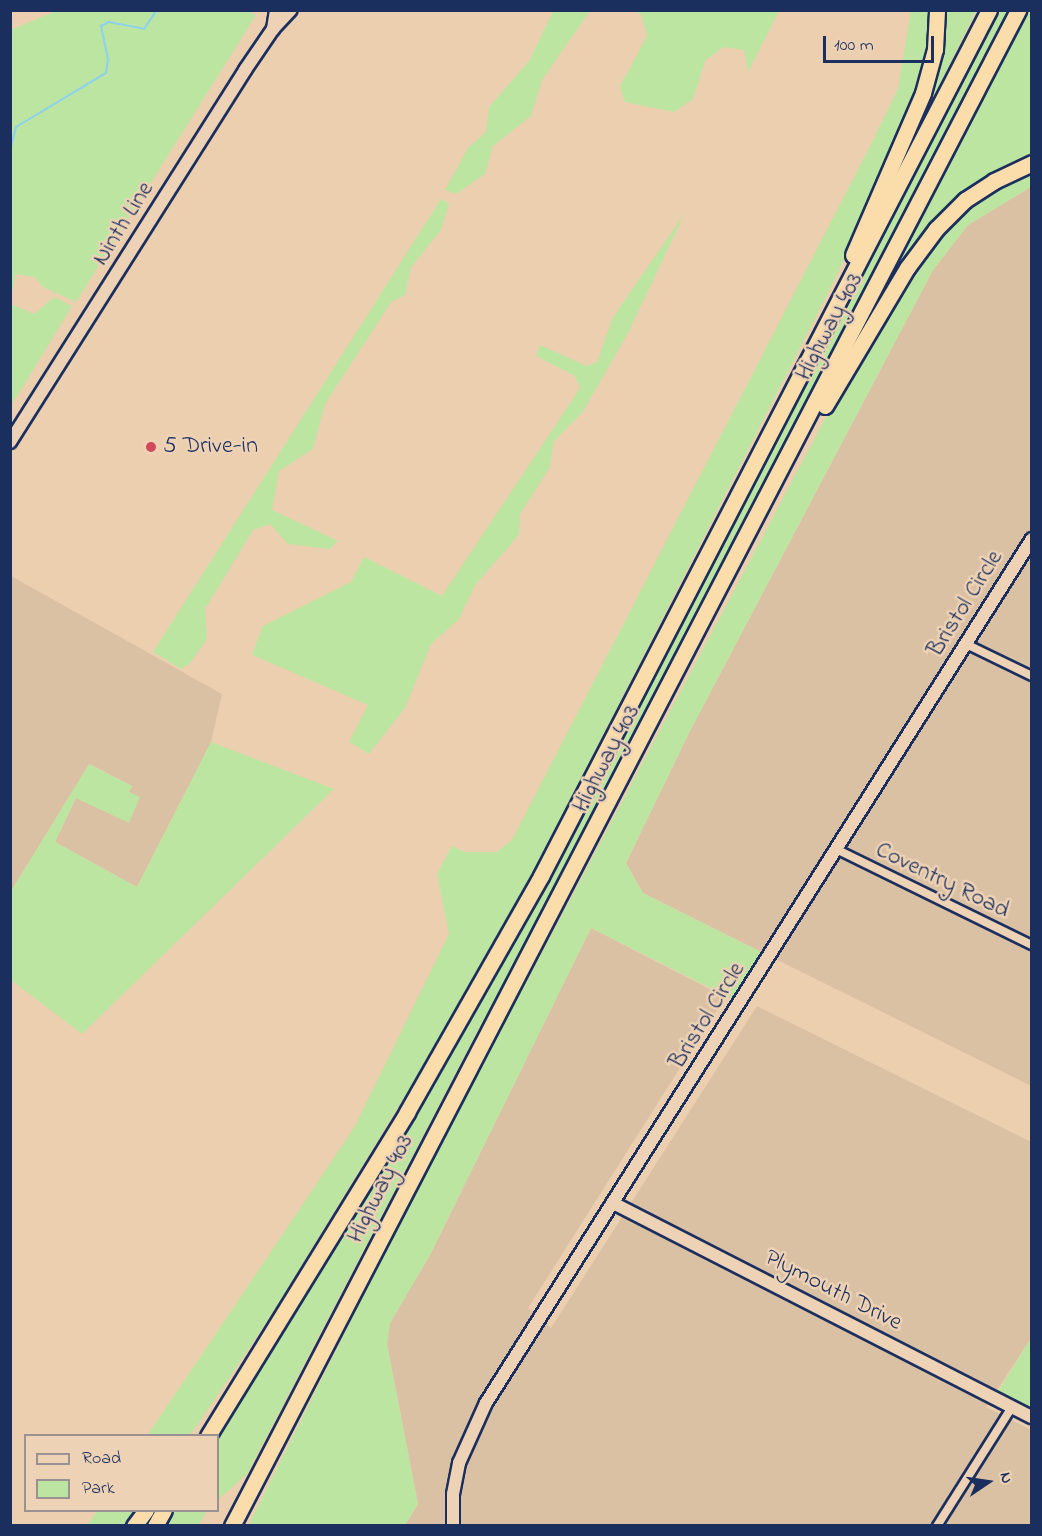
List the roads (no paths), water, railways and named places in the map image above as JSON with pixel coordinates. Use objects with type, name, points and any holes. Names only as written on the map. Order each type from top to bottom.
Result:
[{"type":"highway","points":[[828,319],[923,93],[935,49],[938,10]]},
{"type":"highway","name":"Highway 403","points":[[210,1432],[407,1112],[541,876],[989,10]]},
{"type":"highway","name":"Highway 403","points":[[236,1521],[793,450],[1018,10]]},
{"type":"highway","points":[[793,450],[812,428],[907,268],[936,229],[984,187],[1032,163]]},
{"type":"highway","points":[[134,1526],[144,1512]]},
{"type":"highway","points":[[155,1526],[163,1512]]},
{"type":"street","name":"Ninth Line","points":[[273,29],[276,10]]},
{"type":"street","name":"Ninth Line","points":[[10,442],[273,29],[291,10]]},
{"type":"street","name":"Bristol Circle","points":[[453,1526],[453,1494],[467,1439],[494,1389],[615,1204],[1032,539]]},
{"type":"street","points":[[966,644],[1032,676]]},
{"type":"street","name":"Coventry Road","points":[[838,850],[1032,945]]},
{"type":"street","name":"Plymouth Drive","points":[[615,1204],[1032,1417]]},
{"type":"street","points":[[937,1526],[1012,1407]]},
{"type":"waterway","points":[[10,151],[16,127],[106,73],[108,59],[101,26],[109,22],[144,29],[157,10]]},
{"type":"place","name":"5 Drive-in","points":[[151,447]]}]
